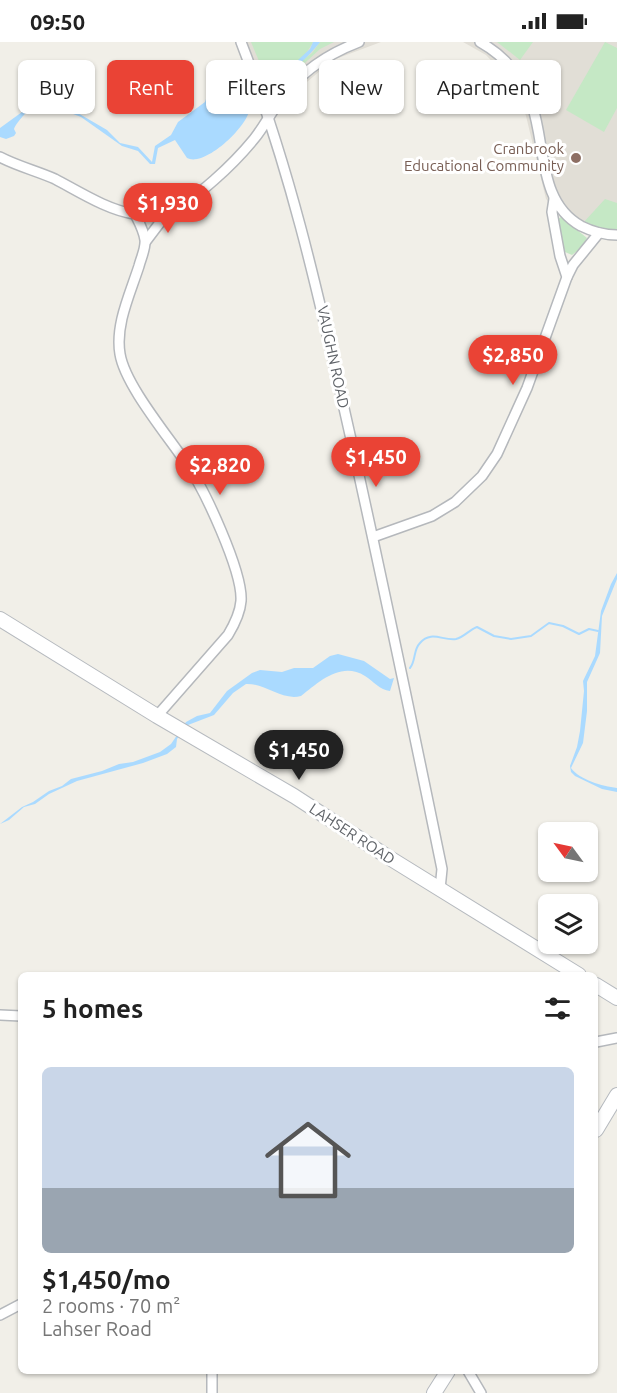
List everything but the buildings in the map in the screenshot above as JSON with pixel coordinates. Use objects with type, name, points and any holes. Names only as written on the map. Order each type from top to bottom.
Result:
[{"type":"street","name":"VAUGHN ROAD","points":[[242,42],[269,118],[312,266],[373,537],[442,869],[440,889]]},
{"type":"street","points":[[157,716],[228,635],[236,620],[241,594],[231,556],[198,482],[153,416],[122,362],[118,341],[121,324],[146,241],[168,212],[218,176],[254,139],[285,93],[309,68],[327,56],[359,42]]},
{"type":"street","points":[[480,42],[497,53],[510,66],[528,96],[536,117],[547,177],[554,199],[573,221],[599,233],[617,235]]},
{"type":"street","points":[[0,157],[52,178],[104,204],[135,214],[168,212]]},
{"type":"street","points":[[554,199],[552,212],[560,256],[567,277]]},
{"type":"street","points":[[135,214],[146,241]]},
{"type":"street","points":[[373,537],[444,510],[464,495],[487,470],[497,454],[527,388],[567,277],[573,265],[599,233]]},
{"type":"street","name":"LAHSER ROAD","points":[[0,619],[157,716],[294,796],[574,972]]},
{"type":"street","points":[[598,986],[617,998]]},
{"type":"street","points":[[0,1015],[18,1016]]},
{"type":"street","points":[[598,1042],[617,1038]]},
{"type":"street","points":[[598,1127],[617,1095]]},
{"type":"street","points":[[0,1315],[18,1306]]},
{"type":"street","points":[[212,1374],[212,1393]]},
{"type":"street","points":[[434,1393],[446,1374]]},
{"type":"street","points":[[470,1374],[481,1393]]},
{"type":"shaded area","points":[[235,42],[381,42],[333,60],[319,60],[319,72],[307,82],[307,60],[242,60]]},
{"type":"shaded area","name":"Cranbrook Educational Community","points":[[463,42],[617,42],[617,241],[582,233],[566,221],[546,199],[525,114],[561,114],[561,60],[491,60]]},
{"type":"green space","points":[[251,42],[313,42],[299,60],[258,60]]},
{"type":"green space","points":[[320,42],[334,42],[320,49],[307,61],[303,60],[312,53]]},
{"type":"green space","points":[[497,42],[533,42],[520,60]]},
{"type":"green space","points":[[605,42],[617,48],[617,108],[604,132],[566,110]]},
{"type":"green space","points":[[605,199],[617,203],[617,230],[599,229],[583,223]]},
{"type":"green space","points":[[561,217],[587,238],[582,247],[572,255],[565,252],[559,231],[558,219]]},
{"type":"water","points":[[313,42],[320,42],[303,60],[298,60],[310,49]]},
{"type":"water","points":[[206,99],[206,114],[248,114],[245,121],[227,141],[205,156],[195,159],[187,158],[175,140],[158,148],[155,164],[150,164],[138,151],[122,146],[73,114],[80,114],[107,130],[120,143],[138,147],[152,162],[155,146],[171,135],[178,122],[189,114],[194,114],[194,110]]},
{"type":"water","points":[[19,114],[26,114],[14,129],[16,133],[14,136],[6,139],[0,137],[0,128]]},
{"type":"water","points":[[617,573],[617,579],[602,616],[600,653],[587,682],[587,711],[583,743],[571,768],[586,779],[617,788],[617,792],[602,789],[575,776],[571,772],[570,766],[580,731],[583,681],[595,656],[601,611]]},
{"type":"water","points":[[338,654],[364,661],[390,679],[394,678],[390,691],[365,676],[347,671],[331,675],[301,696],[294,697],[253,684],[246,684],[233,693],[214,715],[188,725],[177,739],[176,747],[167,754],[77,781],[49,794],[35,804],[24,807],[9,820],[0,824],[22,807],[71,779],[160,752],[171,744],[186,722],[210,713],[227,691],[252,673],[260,670],[282,672],[294,668],[313,668],[330,656]]},
{"type":"waterway","points":[[410,668],[415,652],[424,639],[428,637],[456,639],[477,627],[494,636],[511,639],[531,636],[549,623],[563,626],[579,634],[589,629],[598,631]]},
{"type":"place","name":"Cranbrook Educational Community","points":[[576,158]]}]
